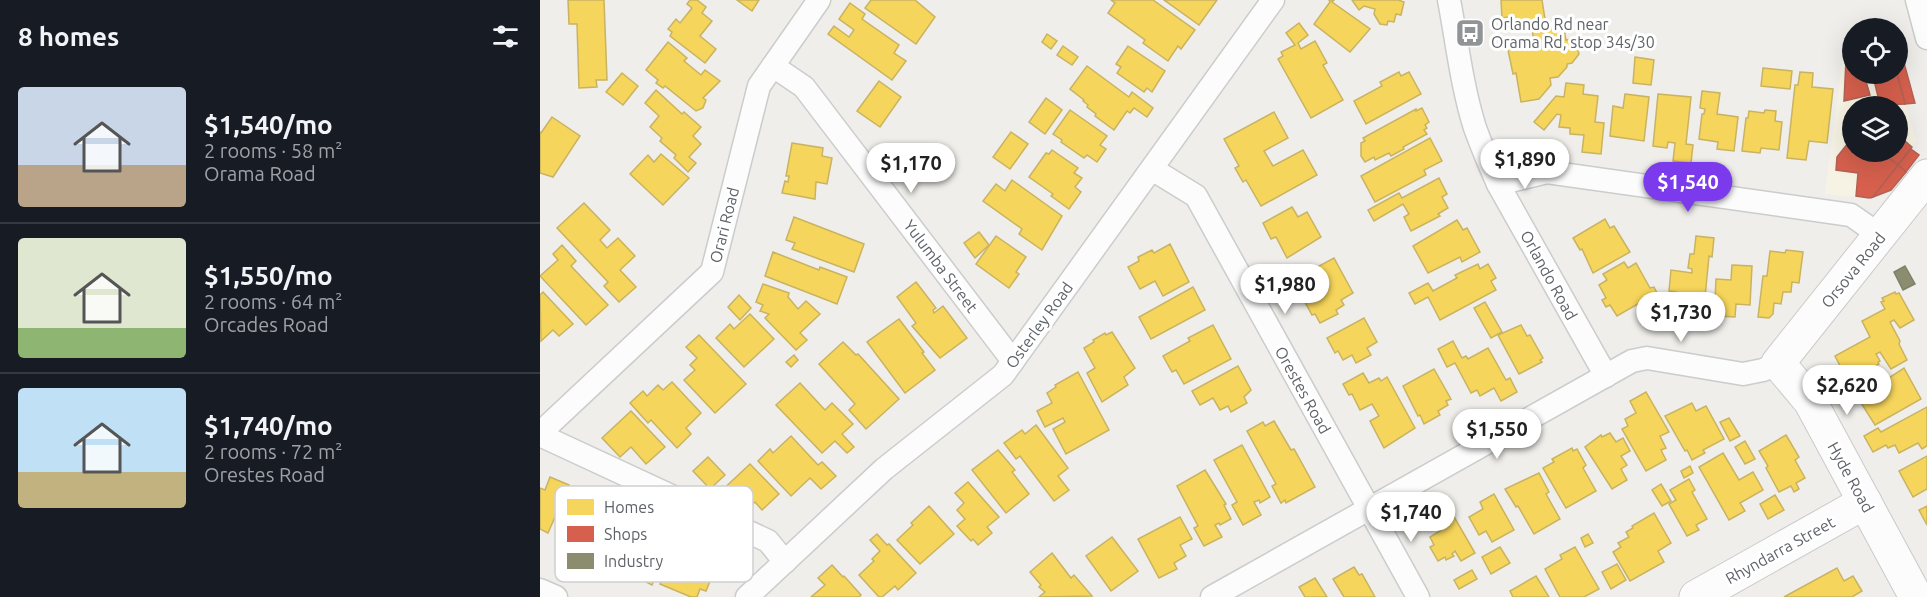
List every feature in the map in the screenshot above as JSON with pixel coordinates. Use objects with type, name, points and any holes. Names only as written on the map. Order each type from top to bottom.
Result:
[{"type":"street","name":"Orari Road","points":[[540,434],[712,272],[759,86],[819,0]]},
{"type":"street","name":"Osterley Road","points":[[747,597],[885,469],[1003,375],[1273,0]]},
{"type":"street","name":"Orlando Road","points":[[1449,0],[1474,126],[1498,184],[1606,376]]},
{"type":"street","points":[[1917,0],[1927,38]]},
{"type":"street","name":"Yulumba Street","points":[[773,66],[804,87],[1013,361]]},
{"type":"street","name":"Orestes Road","points":[[1152,169],[1196,196],[1418,597]]},
{"type":"street","points":[[1498,184],[1547,172],[1851,215],[1881,236]]},
{"type":"street","name":"Orsova Road","points":[[1778,363],[1927,176]]},
{"type":"street","points":[[1212,597],[1632,361],[1647,357],[1743,374],[1763,370],[1778,363]]},
{"type":"street","name":"Hyde Road","points":[[1778,363],[1810,401],[1916,597]]},
{"type":"street","points":[[540,434],[651,486]]},
{"type":"street","name":"Rhyndarra Street","points":[[1696,597],[1865,502]]},
{"type":"street","points":[[753,534],[768,541],[785,562]]},
{"type":"street","points":[[540,590],[556,597]]},
{"type":"shaded area","points":[[1842,64],[1842,84],[1900,84],[1903,96],[1842,96],[1842,162],[1900,162],[1873,197],[1825,194]]},
{"type":"shaded area","points":[[1908,113],[1916,141],[1908,151]]},
{"type":"building: Homes","points":[[568,0],[604,0],[607,80],[596,80],[597,87],[579,88],[577,24],[569,24]]},
{"type":"building: Homes","points":[[690,0],[697,0],[706,7],[702,13],[712,21],[700,36],[716,49],[705,63],[670,36],[672,32],[668,29],[676,19],[680,23],[692,8],[687,4]]},
{"type":"building: Homes","points":[[737,0],[759,0],[752,11]]},
{"type":"building: Homes","points":[[871,0],[915,0],[935,17],[916,44],[865,8]]},
{"type":"building: Homes","points":[[1111,0],[1153,0],[1195,30],[1181,49],[1178,46],[1168,61],[1143,43],[1145,40],[1108,13],[1115,3]]},
{"type":"building: Homes","points":[[1164,0],[1217,0],[1199,25]]},
{"type":"building: Homes","points":[[1329,0],[1334,0],[1332,2],[1370,29],[1350,52],[1314,24],[1330,2]]},
{"type":"building: Homes","points":[[1352,0],[1404,2],[1401,15],[1396,14],[1394,22],[1388,21],[1387,25],[1380,24],[1374,14],[1375,9],[1364,6],[1359,10]]},
{"type":"building: Homes","points":[[1501,0],[1542,0],[1545,19],[1511,26],[1509,17],[1502,18]]},
{"type":"building: Homes","points":[[850,3],[865,14],[862,19],[899,45],[894,53],[906,61],[892,80],[828,34],[834,26],[849,37],[854,30],[839,19]]},
{"type":"building: Homes","points":[[1299,23],[1308,35],[1298,43],[1301,49],[1315,41],[1327,63],[1323,65],[1343,100],[1311,118],[1278,59],[1283,56],[1281,52],[1295,45],[1286,33]]},
{"type":"building: Homes","points":[[1563,24],[1566,40],[1581,37],[1583,49],[1578,50],[1579,54],[1572,63],[1567,64],[1558,77],[1550,78],[1551,85],[1539,99],[1521,102],[1516,73],[1513,74],[1508,50],[1535,45],[1532,30]]},
{"type":"building: Homes","points":[[1047,34],[1057,41],[1051,49],[1042,42]]},
{"type":"building: Homes","points":[[668,42],[687,58],[684,61],[701,75],[705,70],[720,81],[703,98],[706,100],[703,108],[696,111],[665,86],[663,88],[656,83],[658,80],[646,70]]},
{"type":"building: Homes","points":[[1063,46],[1078,57],[1072,65],[1057,55]]},
{"type":"building: Homes","points":[[1128,46],[1165,71],[1152,92],[1147,88],[1144,92],[1117,73],[1121,67],[1116,64]]},
{"type":"building: Homes","points":[[1635,57],[1654,60],[1651,85],[1633,83]]},
{"type":"building: Homes","points":[[1087,66],[1129,97],[1132,92],[1153,108],[1147,117],[1134,108],[1130,113],[1127,111],[1114,130],[1095,116],[1096,114],[1087,107],[1084,100],[1070,89]]},
{"type":"building: Homes","points":[[1763,68],[1792,71],[1790,89],[1761,86]]},
{"type":"building: Homes","points":[[1399,72],[1401,76],[1409,72],[1421,94],[1366,124],[1354,101],[1382,86],[1380,82]]},
{"type":"building: Homes","points":[[1800,72],[1813,73],[1812,87],[1833,89],[1827,143],[1809,141],[1806,160],[1787,158],[1795,85],[1798,85]]},
{"type":"building: Homes","points":[[622,73],[638,86],[623,105],[606,92]]},
{"type":"building: Homes","points":[[879,81],[901,97],[880,127],[857,111]]},
{"type":"building: Homes","points":[[1566,83],[1584,85],[1583,94],[1598,96],[1595,122],[1604,123],[1601,154],[1582,152],[1584,135],[1570,134],[1570,128],[1559,127],[1561,115],[1557,114],[1544,130],[1534,122],[1556,96],[1564,97]]},
{"type":"building: Homes","points":[[656,90],[682,114],[684,112],[701,127],[693,136],[701,144],[689,157],[696,163],[688,172],[674,158],[676,155],[660,141],[662,138],[650,127],[659,116],[645,103]]},
{"type":"building: Homes","points":[[1702,91],[1720,93],[1717,114],[1738,117],[1734,151],[1717,149],[1718,142],[1699,139],[1702,114],[1705,109],[1700,108]]},
{"type":"building: Homes","points":[[1625,94],[1649,97],[1644,141],[1610,136],[1613,106],[1623,108]]},
{"type":"building: Homes","points":[[1658,94],[1691,97],[1686,144],[1693,145],[1691,163],[1673,161],[1675,143],[1668,142],[1667,148],[1653,146]]},
{"type":"building: Homes","points":[[1046,98],[1062,110],[1045,134],[1029,122]]},
{"type":"building: Homes","points":[[1422,108],[1429,122],[1425,125],[1427,128],[1424,130],[1427,134],[1391,156],[1389,153],[1365,162],[1361,156],[1361,143],[1365,141],[1363,138],[1416,109],[1416,111]]},
{"type":"building: Homes","points":[[1070,110],[1107,136],[1100,145],[1106,149],[1097,162],[1087,155],[1084,158],[1053,134]]},
{"type":"building: Homes","points":[[1765,110],[1776,111],[1775,121],[1782,122],[1779,150],[1761,148],[1760,153],[1742,151],[1749,111],[1764,113]]},
{"type":"building: Homes","points":[[1274,112],[1288,138],[1264,151],[1273,166],[1303,150],[1317,175],[1261,206],[1246,180],[1243,182],[1235,168],[1239,166],[1224,139]]},
{"type":"building: Homes","points":[[552,117],[580,136],[553,177],[540,173],[540,132]]},
{"type":"building: Homes","points":[[1011,132],[1028,144],[1010,169],[993,157]]},
{"type":"building: Homes","points":[[1430,138],[1442,161],[1424,170],[1426,175],[1375,202],[1361,176]]},
{"type":"building: Homes","points":[[792,143],[823,148],[822,156],[832,158],[827,184],[816,182],[815,199],[782,193],[785,181],[788,182],[789,176],[786,176]]},
{"type":"building: Homes","points":[[1052,150],[1078,168],[1074,173],[1082,178],[1075,187],[1081,192],[1069,209],[1029,177],[1046,153],[1049,154]]},
{"type":"building: Homes","points":[[661,154],[689,178],[663,205],[630,174],[648,155],[654,162]]},
{"type":"building: Homes","points":[[1439,178],[1447,194],[1442,197],[1448,208],[1438,214],[1440,216],[1411,231],[1404,217],[1409,214],[1403,204],[1374,221],[1368,210],[1399,193],[1402,198]]},
{"type":"building: Homes","points":[[1012,180],[1062,216],[1042,250],[1019,234],[1022,229],[983,201],[996,184],[1005,191]]},
{"type":"building: Homes","points":[[584,203],[610,230],[600,240],[607,248],[618,238],[635,256],[620,270],[636,287],[619,302],[604,286],[608,282],[557,228]]},
{"type":"building: Homes","points":[[1292,207],[1298,217],[1307,212],[1321,237],[1287,258],[1276,237],[1271,239],[1263,223]]},
{"type":"building: Homes","points":[[794,217],[864,244],[854,272],[792,249],[795,243],[786,240]]},
{"type":"building: Homes","points":[[1605,219],[1610,228],[1614,226],[1630,252],[1593,273],[1582,249],[1580,250],[1573,238]]},
{"type":"building: Homes","points":[[1457,220],[1463,230],[1467,228],[1480,252],[1462,262],[1460,257],[1428,273],[1413,246]]},
{"type":"building: Homes","points":[[979,232],[989,245],[975,258],[964,243]]},
{"type":"building: Homes","points":[[996,236],[1026,257],[1016,272],[1019,274],[1009,288],[976,264]]},
{"type":"building: Homes","points":[[1696,236],[1714,238],[1712,257],[1709,256],[1703,318],[1684,316],[1684,311],[1674,310],[1676,292],[1669,291],[1671,270],[1692,273],[1692,269],[1688,268],[1690,254],[1694,254]]},
{"type":"building: Homes","points":[[1170,244],[1189,282],[1163,296],[1155,281],[1140,289],[1128,267],[1139,261],[1138,257],[1152,250],[1154,253]]},
{"type":"building: Homes","points":[[562,245],[576,261],[571,266],[608,305],[586,325],[540,276],[558,260],[553,254]]},
{"type":"building: Homes","points":[[1786,250],[1803,252],[1799,283],[1792,282],[1791,292],[1783,292],[1781,304],[1774,303],[1773,314],[1769,318],[1758,317],[1763,276],[1767,276],[1770,251],[1785,253]]},
{"type":"building: Homes","points":[[773,252],[819,270],[820,267],[847,277],[837,304],[765,276]]},
{"type":"building: Homes","points":[[1334,258],[1353,293],[1341,300],[1344,305],[1336,310],[1338,314],[1320,323],[1315,314],[1312,315],[1293,280]]},
{"type":"building: Homes","points":[[1624,262],[1628,268],[1636,263],[1650,288],[1654,287],[1657,293],[1617,316],[1610,305],[1606,307],[1602,300],[1606,298],[1599,285],[1607,280],[1603,274]]},
{"type":"building: Homes","points":[[1478,264],[1480,269],[1488,264],[1496,278],[1491,281],[1496,290],[1440,320],[1428,297],[1415,304],[1409,293],[1428,283],[1433,291],[1457,278],[1455,275]]},
{"type":"building: Homes","points":[[1732,265],[1752,266],[1750,305],[1736,304],[1735,317],[1719,316],[1720,302],[1715,301],[1716,279],[1731,280]]},
{"type":"building: Homes","points":[[916,282],[936,308],[933,310],[934,313],[943,306],[967,338],[940,358],[912,326],[916,323],[897,297]]},
{"type":"building: Homes","points":[[763,284],[789,293],[788,297],[798,309],[806,301],[820,314],[800,333],[807,340],[796,350],[765,318],[769,314],[760,311],[763,305],[756,302]]},
{"type":"building: Homes","points":[[1193,287],[1205,310],[1151,339],[1139,317]]},
{"type":"building: Homes","points":[[543,292],[573,324],[559,336],[553,330],[541,341],[540,295]]},
{"type":"building: Homes","points":[[1895,292],[1899,293],[1914,320],[1900,328],[1894,320],[1890,322],[1907,360],[1891,369],[1880,352],[1876,354],[1880,361],[1879,364],[1848,381],[1835,356],[1870,337],[1862,321],[1885,309],[1881,302],[1884,301],[1882,298]]},
{"type":"building: Homes","points":[[739,295],[751,308],[740,320],[728,307]]},
{"type":"building: Homes","points":[[1485,302],[1502,332],[1491,338],[1474,308]]},
{"type":"building: Homes","points":[[750,314],[774,339],[744,367],[716,338],[730,324],[734,329]]},
{"type":"building: Homes","points":[[1364,318],[1377,342],[1367,348],[1371,355],[1356,363],[1352,355],[1343,360],[1338,351],[1335,353],[1327,338]]},
{"type":"building: Homes","points":[[899,319],[935,370],[905,393],[867,342]]},
{"type":"building: Homes","points":[[1213,325],[1231,359],[1184,384],[1176,370],[1172,372],[1163,356],[1190,341],[1188,338]]},
{"type":"building: Homes","points":[[1521,325],[1527,336],[1530,335],[1543,358],[1540,360],[1542,362],[1519,374],[1498,335]]},
{"type":"building: Homes","points":[[1112,332],[1135,368],[1124,377],[1128,385],[1102,402],[1087,373],[1095,368],[1084,348],[1105,333],[1106,335]]},
{"type":"building: Homes","points":[[699,335],[746,384],[715,413],[684,380],[695,370],[690,365],[697,358],[686,347]]},
{"type":"building: Homes","points":[[1453,341],[1462,358],[1466,356],[1468,359],[1488,348],[1506,380],[1510,378],[1517,392],[1501,401],[1494,388],[1480,396],[1477,390],[1471,393],[1455,363],[1447,367],[1438,349]]},
{"type":"building: Homes","points":[[843,342],[856,355],[858,354],[899,399],[866,429],[849,410],[855,404],[819,364]]},
{"type":"building: Homes","points":[[794,355],[798,360],[791,367],[786,362]]},
{"type":"building: Homes","points":[[1238,366],[1251,390],[1244,397],[1247,403],[1231,412],[1228,406],[1220,410],[1213,398],[1200,405],[1192,391]]},
{"type":"building: Homes","points":[[1904,368],[1921,399],[1875,425],[1858,398]]},
{"type":"building: Homes","points":[[1434,369],[1451,399],[1446,401],[1448,405],[1438,411],[1440,415],[1424,424],[1403,386]]},
{"type":"building: Homes","points":[[1078,372],[1109,430],[1066,454],[1053,429],[1065,422],[1063,418],[1045,427],[1037,411],[1052,403],[1047,393],[1056,387],[1055,385]]},
{"type":"building: Homes","points":[[1363,373],[1369,383],[1379,378],[1381,381],[1387,377],[1415,428],[1384,448],[1370,421],[1379,416],[1372,404],[1360,410],[1352,394],[1349,395],[1343,384]]},
{"type":"building: Homes","points":[[672,382],[701,413],[686,428],[691,434],[677,448],[651,420],[648,423],[630,403],[643,391],[647,396],[658,385],[663,390]]},
{"type":"building: Homes","points":[[800,383],[825,410],[832,403],[853,424],[842,434],[854,447],[847,453],[835,441],[822,453],[776,405]]},
{"type":"building: Homes","points":[[1646,392],[1669,432],[1660,436],[1666,448],[1661,450],[1666,460],[1646,471],[1622,429],[1628,426],[1625,419],[1636,413],[1630,401]]},
{"type":"building: Homes","points":[[1692,403],[1696,411],[1706,406],[1724,439],[1703,450],[1705,453],[1692,460],[1665,416]]},
{"type":"building: Homes","points":[[1927,407],[1927,446],[1922,449],[1918,443],[1899,453],[1895,445],[1888,448],[1886,445],[1873,452],[1864,436],[1878,428],[1881,432]]},
{"type":"building: Homes","points":[[631,411],[665,447],[646,464],[631,447],[620,457],[602,438]]},
{"type":"building: Homes","points":[[1729,418],[1740,436],[1730,441],[1720,422]]},
{"type":"building: Homes","points":[[1274,421],[1291,450],[1294,449],[1315,487],[1286,503],[1285,500],[1281,503],[1272,486],[1276,484],[1247,431],[1263,422],[1265,426]]},
{"type":"building: Homes","points":[[1036,425],[1068,468],[1058,476],[1069,490],[1054,501],[1020,456],[1016,459],[1004,443],[1022,430],[1025,434]]},
{"type":"building: Homes","points":[[1610,433],[1616,442],[1623,438],[1630,451],[1621,456],[1627,465],[1621,469],[1627,480],[1612,489],[1585,447],[1601,435],[1602,437]]},
{"type":"building: Homes","points":[[1786,435],[1799,457],[1795,460],[1805,478],[1796,483],[1799,489],[1794,492],[1791,486],[1779,492],[1759,451]]},
{"type":"building: Homes","points":[[791,436],[818,465],[822,462],[836,476],[821,489],[810,478],[791,496],[758,461],[770,449],[773,453]]},
{"type":"building: Homes","points":[[1745,441],[1755,459],[1745,464],[1735,447]]},
{"type":"building: Homes","points":[[1242,445],[1270,497],[1260,503],[1259,500],[1254,502],[1261,515],[1243,525],[1232,505],[1237,502],[1214,460]]},
{"type":"building: Homes","points":[[1572,448],[1573,451],[1577,449],[1586,465],[1583,468],[1596,491],[1566,508],[1543,468],[1554,462],[1552,459]]},
{"type":"building: Homes","points":[[998,450],[1015,470],[1012,472],[1029,494],[1006,513],[972,470]]},
{"type":"building: Homes","points":[[1723,453],[1739,480],[1753,472],[1763,490],[1740,503],[1745,511],[1729,520],[1699,467]]},
{"type":"building: Homes","points":[[1927,456],[1927,489],[1913,497],[1899,471]]},
{"type":"building: Homes","points":[[708,457],[725,475],[713,486],[707,486],[693,471]]},
{"type":"building: Homes","points":[[750,464],[779,494],[762,510],[755,502],[753,504],[753,486],[726,486]]},
{"type":"building: Homes","points":[[1690,466],[1693,473],[1684,478],[1681,471]]},
{"type":"building: Homes","points":[[1205,470],[1226,504],[1224,505],[1231,519],[1215,525],[1222,537],[1204,546],[1194,528],[1198,526],[1177,486]]},
{"type":"building: Homes","points":[[1539,473],[1549,492],[1546,494],[1560,519],[1534,534],[1505,489]]},
{"type":"building: Homes","points":[[550,477],[569,485],[555,486],[555,517],[548,533],[540,529],[540,488],[545,490]]},
{"type":"building: Homes","points":[[1689,479],[1695,490],[1692,492],[1707,519],[1696,525],[1699,530],[1687,536],[1669,504],[1676,500],[1670,490]]},
{"type":"building: Homes","points":[[968,482],[999,517],[987,527],[992,533],[978,545],[957,526],[965,519],[957,510],[964,503],[955,493]]},
{"type":"building: Homes","points":[[1661,484],[1671,501],[1662,506],[1652,490]]},
{"type":"building: Homes","points":[[1494,494],[1514,530],[1492,542],[1486,531],[1479,535],[1469,517],[1483,509],[1480,502]]},
{"type":"building: Homes","points":[[1775,495],[1784,510],[1768,519],[1760,504]]},
{"type":"building: Homes","points":[[929,506],[954,534],[920,564],[897,540]]},
{"type":"building: Homes","points":[[1927,506],[1927,525],[1919,510]]},
{"type":"building: Homes","points":[[1654,513],[1671,543],[1658,551],[1664,562],[1630,581],[1613,552],[1621,547],[1618,543],[1629,537],[1626,532],[1633,528],[1632,526]]},
{"type":"building: Homes","points":[[1453,515],[1475,553],[1461,561],[1455,551],[1452,554],[1454,556],[1438,561],[1430,547],[1434,545],[1430,537],[1440,531],[1437,525]]},
{"type":"building: Homes","points":[[1180,517],[1192,539],[1180,545],[1186,556],[1174,563],[1177,569],[1159,578],[1138,539]]},
{"type":"building: Homes","points":[[877,534],[916,573],[898,590],[895,586],[882,597],[879,597],[859,575],[874,561],[872,559],[880,551],[870,540]]},
{"type":"building: Homes","points":[[1588,534],[1593,543],[1585,547],[1581,538]]},
{"type":"building: Homes","points":[[1112,537],[1138,571],[1111,591],[1086,556]]},
{"type":"building: Homes","points":[[1500,547],[1510,563],[1491,574],[1482,557]]},
{"type":"building: Homes","points":[[1575,547],[1599,589],[1584,597],[1560,597],[1545,569],[1562,559],[1560,555]]},
{"type":"building: Homes","points":[[1052,553],[1071,578],[1074,575],[1092,596],[1039,597],[1045,592],[1030,572]]},
{"type":"building: Homes","points":[[1617,564],[1626,580],[1611,589],[1602,572]]},
{"type":"building: Homes","points":[[832,565],[861,595],[859,597],[811,597],[825,585],[818,578]]},
{"type":"building: Homes","points":[[1354,567],[1359,575],[1362,574],[1375,597],[1344,597],[1333,579]]},
{"type":"building: Homes","points":[[1837,568],[1844,581],[1853,576],[1862,591],[1852,597],[1784,597]]},
{"type":"building: Homes","points":[[1472,570],[1477,579],[1459,589],[1454,580]]},
{"type":"building: Homes","points":[[1536,576],[1549,597],[1513,597],[1510,591]]},
{"type":"building: Homes","points":[[1315,578],[1327,597],[1305,597],[1299,587]]},
{"type":"building: Homes","points":[[661,582],[710,582],[706,591],[700,589],[697,597],[691,597],[660,584]]},
{"type":"building: Shops","points":[[1908,78],[1915,103],[1908,104],[1908,96],[1903,96],[1900,84],[1908,84]]},
{"type":"building: Shops","points":[[1845,84],[1867,84],[1870,95],[1866,96],[1844,96]]},
{"type":"building: Shops","points":[[1875,84],[1900,84],[1903,96],[1878,96]]},
{"type":"building: Shops","points":[[1911,149],[1919,155],[1906,172],[1898,165],[1900,162],[1908,162],[1908,153]]},
{"type":"building: Shops","points":[[1842,151],[1842,162],[1894,162],[1898,165],[1873,197],[1869,198],[1856,196],[1858,173],[1836,170],[1837,157]]},
{"type":"building: Shops","points":[[1898,165],[1906,172],[1891,190],[1873,197]]},
{"type":"building: Industry","points":[[1905,266],[1915,284],[1903,290],[1894,272]]},
{"type":"place","name":"Orlando Rd near Orama Rd, stop 34s/30","points":[[1470,33]]}]
